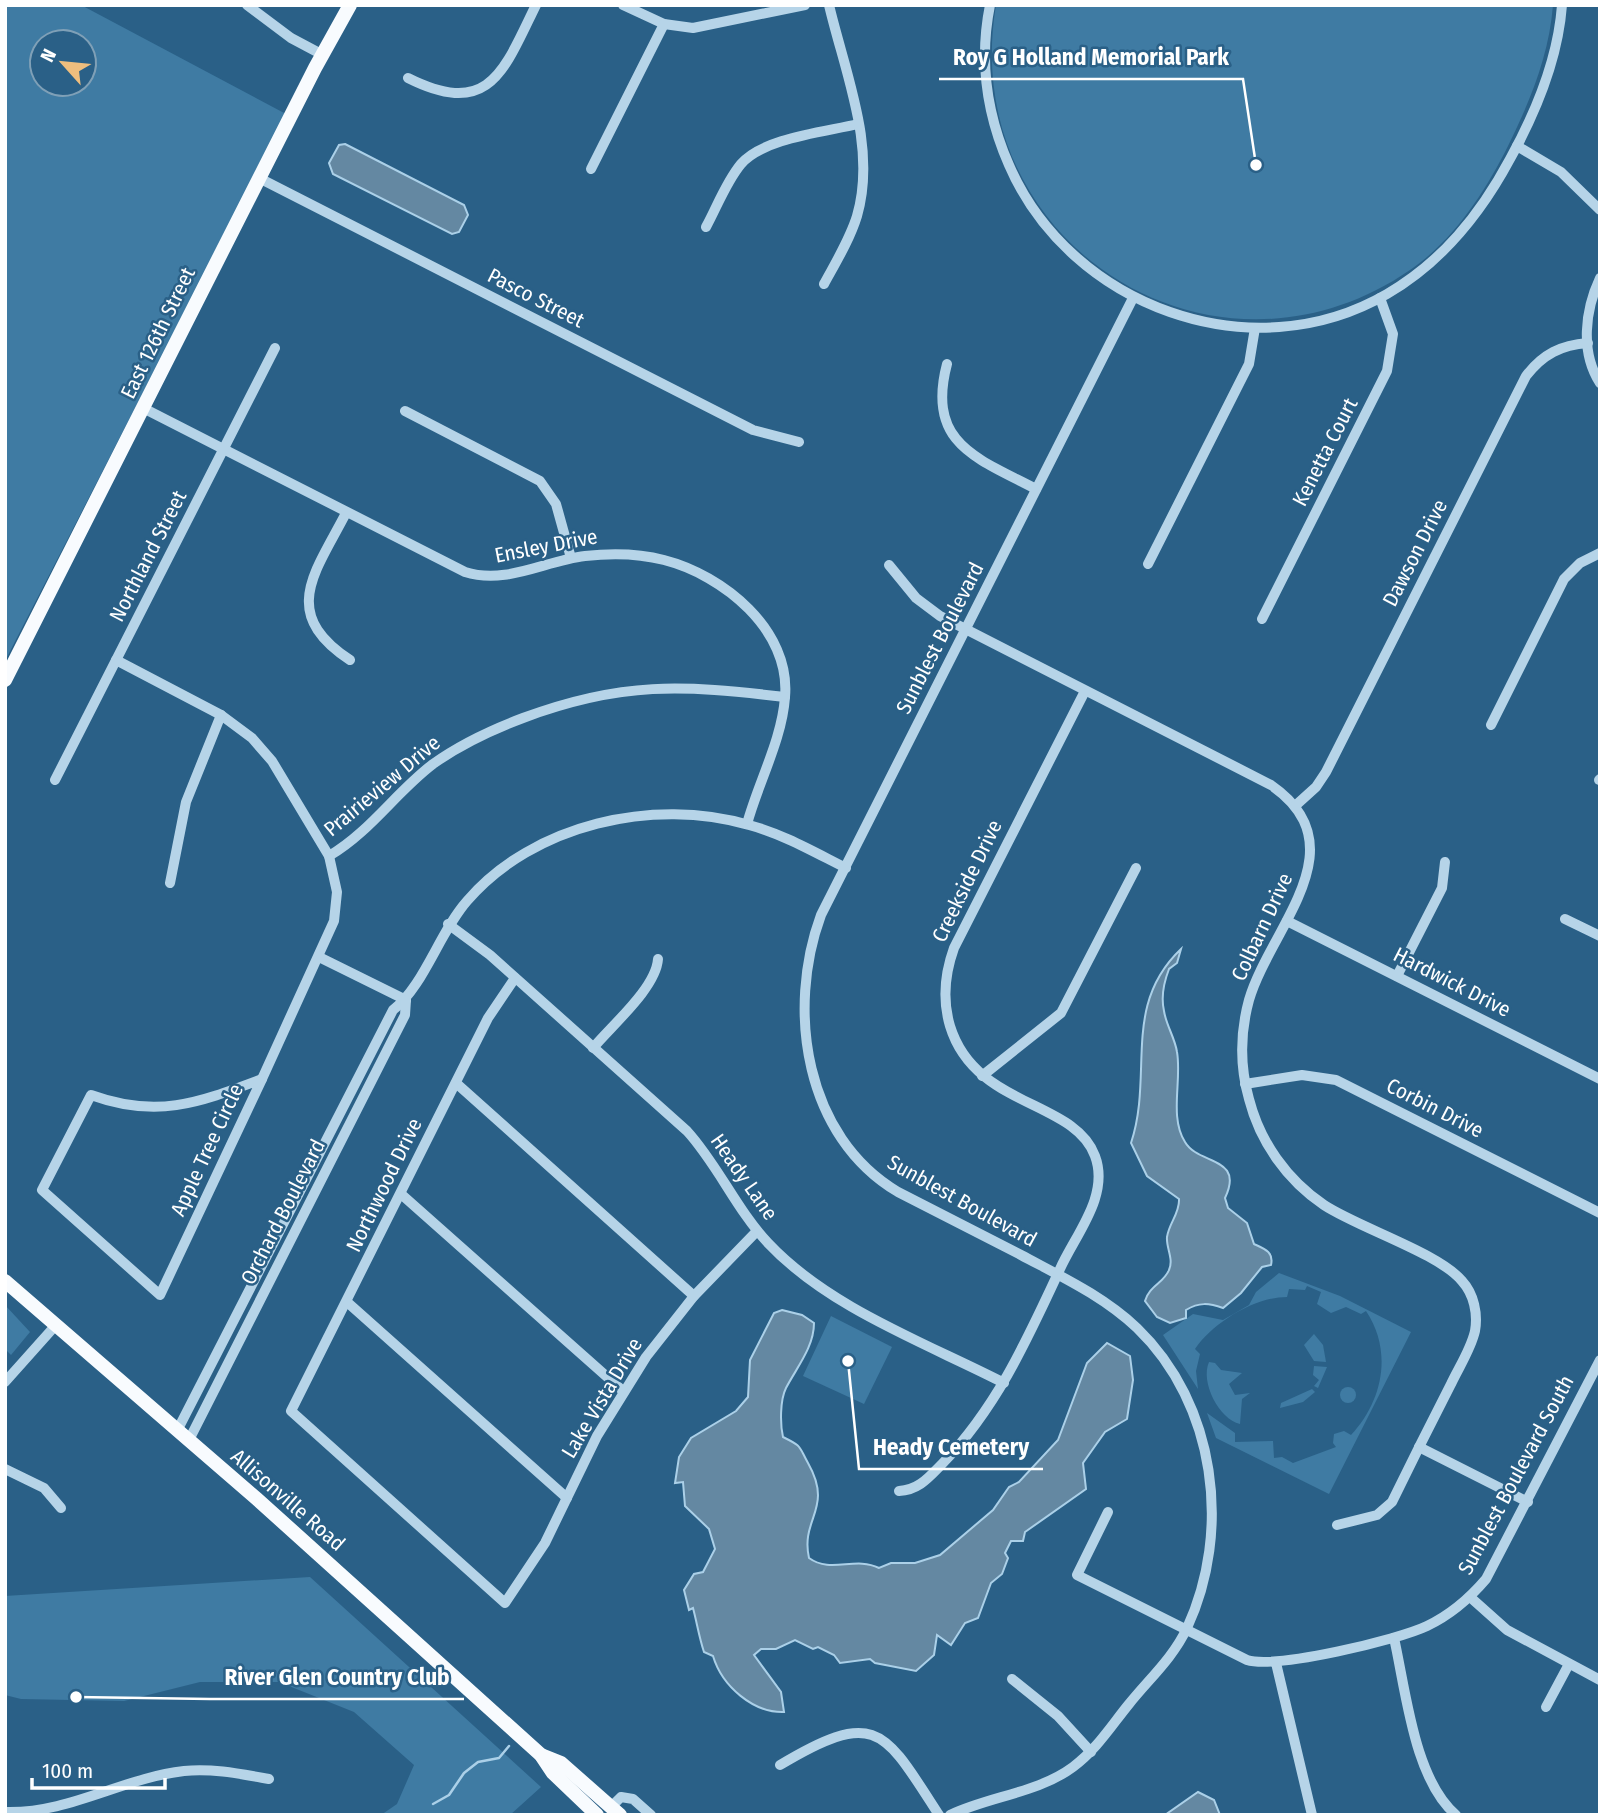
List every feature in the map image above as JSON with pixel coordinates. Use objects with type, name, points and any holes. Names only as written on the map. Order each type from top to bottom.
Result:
[{"type":"main road","name":"East 126th Street","points":[[5,680],[145,409],[259,178],[350,5]]},
{"type":"main road","name":"Allisonville Road","points":[[5,1281],[183,1435],[495,1713],[541,1755],[552,1773],[597,1815]]},
{"type":"main road","name":"Allisonville Road","points":[[541,1755],[561,1763],[616,1811]]},
{"type":"street","points":[[247,5],[291,38],[323,55]]},
{"type":"street","points":[[408,78],[449,94],[464,93],[484,86],[505,67],[536,5]]},
{"type":"street","points":[[623,5],[664,24],[708,27],[805,5]]},
{"type":"street","points":[[824,284],[855,221],[861,198],[864,153],[830,5]]},
{"type":"street","points":[[990,5],[985,39],[987,94],[1000,145],[1014,178],[1040,220],[1059,242],[1096,276],[1132,298],[1192,320],[1255,328],[1324,318],[1380,298],[1415,276],[1457,239],[1484,203],[1517,146],[1557,45],[1562,5]]},
{"type":"street","points":[[591,169],[664,24]]},
{"type":"street","points":[[706,227],[735,172],[751,154],[768,146],[859,124]]},
{"type":"street","points":[[1517,146],[1561,172],[1600,209]]},
{"type":"street","name":"Pasco Street","points":[[259,178],[754,430],[799,442]]},
{"type":"street","points":[[1600,278],[1590,306],[1588,343],[1591,366],[1600,383]]},
{"type":"street","name":"Sunblest Boulevard","points":[[950,1815],[1055,1778],[1091,1752],[1168,1659],[1186,1629],[1203,1578],[1213,1516],[1209,1469],[1198,1427],[1176,1380],[1139,1331],[1106,1302],[882,1182],[857,1159],[829,1116],[807,1050],[804,993],[816,930],[1132,298]]},
{"type":"street","name":"Kenetta Court","points":[[1262,619],[1390,364],[1392,328],[1380,298]]},
{"type":"street","points":[[1148,564],[1249,365],[1255,328]]},
{"type":"street","name":"Dawson Drive","points":[[1296,806],[1316,787],[1326,772],[1526,376],[1553,351],[1567,345],[1588,343]]},
{"type":"street","name":"Northland Street","points":[[55,780],[275,348]]},
{"type":"street","points":[[947,364],[940,401],[949,431],[970,455],[1036,489]]},
{"type":"street","name":"Ensley Drive","points":[[145,409],[471,574],[504,575],[571,558],[616,553],[653,557],[692,570],[724,588],[752,614],[771,638],[783,668],[785,697],[780,726],[747,824]]},
{"type":"street","points":[[405,411],[540,481],[556,504],[571,558]]},
{"type":"street","points":[[346,513],[314,577],[308,600],[317,634],[350,660]]},
{"type":"street","points":[[1491,725],[1564,579],[1580,562],[1600,554]]},
{"type":"street","name":"Colbarn Drive","points":[[889,565],[922,603],[965,630],[1271,785],[1296,806],[1309,837],[1311,857],[1305,884],[1249,999],[1242,1040],[1245,1084],[1252,1113],[1281,1166],[1301,1187],[1332,1210],[1449,1270],[1469,1291],[1476,1314],[1475,1334],[1388,1508],[1377,1516],[1337,1525]]},
{"type":"street","points":[[116,660],[221,715],[244,731],[266,753],[329,856],[336,883],[336,906],[319,957],[262,1079]]},
{"type":"street","name":"Prairieview Drive","points":[[329,856],[359,835],[418,777],[450,752],[485,733],[551,708],[604,693],[650,688],[702,688],[785,697]]},
{"type":"street","name":"Creekside Drive","points":[[899,1491],[920,1485],[946,1459],[1004,1383],[1033,1331],[1057,1274],[1097,1195],[1099,1182],[1096,1158],[1086,1140],[1074,1129],[998,1088],[982,1076],[963,1054],[948,1020],[945,990],[949,961],[1085,691]]},
{"type":"street","points":[[170,883],[186,802],[221,715]]},
{"type":"street","name":"Orchard Boulevard","points":[[183,1435],[405,1015],[406,1000],[448,924],[477,890],[506,867],[540,846],[586,827],[663,815],[711,817],[747,824],[782,836],[846,868]]},
{"type":"street","points":[[1397,976],[1442,888],[1445,862]]},
{"type":"street","points":[[982,1076],[1061,1013],[1136,868]]},
{"type":"street","points":[[1565,919],[1600,936]]},
{"type":"street","name":"Hardwick Drive","points":[[1287,921],[1599,1076]]},
{"type":"street","name":"Heady Lane","points":[[448,924],[469,938],[515,978],[702,1148],[757,1231],[796,1270],[828,1293],[1004,1383]]},
{"type":"street","points":[[319,957],[406,1000]]},
{"type":"street","points":[[593,1048],[650,983],[657,970],[657,959]]},
{"type":"street","name":"Northwood Drive","points":[[505,1602],[291,1410],[496,1004],[515,978]]},
{"type":"street","name":"Corbin Drive","points":[[1245,1084],[1302,1075],[1336,1080],[1600,1213]]},
{"type":"street","name":"Apple Tree Circle","points":[[262,1079],[160,1294],[42,1190],[91,1095],[125,1105],[162,1108],[207,1099],[262,1079]]},
{"type":"street","points":[[456,1083],[694,1296]]},
{"type":"street","points":[[401,1194],[623,1391]]},
{"type":"street","name":"Lake Vista Drive","points":[[505,1602],[545,1543],[623,1391],[694,1296],[757,1231]]},
{"type":"street","points":[[347,1302],[567,1497]]},
{"type":"street","points":[[5,1381],[55,1326]]},
{"type":"street","name":"Sunblest Boulevard South","points":[[1108,1513],[1077,1574],[1247,1660],[1276,1663],[1394,1638],[1442,1618],[1470,1597],[1494,1567],[1600,1360]]},
{"type":"street","points":[[1419,1447],[1528,1502]]},
{"type":"street","points":[[5,1469],[44,1488],[61,1508]]},
{"type":"street","points":[[1470,1597],[1507,1630],[1600,1680]]},
{"type":"street","points":[[1394,1638],[1424,1768],[1436,1793],[1456,1815]]},
{"type":"street","points":[[1276,1663],[1312,1815]]},
{"type":"street","points":[[1546,1707],[1569,1664]]},
{"type":"street","points":[[1012,1679],[1058,1716],[1091,1752]]},
{"type":"street","points":[[780,1765],[833,1736],[856,1732],[874,1736],[901,1757],[939,1815]]},
{"type":"street","points":[[5,1812],[67,1805],[186,1771],[223,1772],[269,1779]]},
{"type":"street","points":[[616,1811],[621,1797],[628,1797],[651,1815]]},
{"type":"shaded area","points":[[5,5],[81,5],[286,114],[5,661]]},
{"type":"shaded area","points":[[996,5],[1553,5],[1543,60],[1516,129],[1478,198],[1441,244],[1410,270],[1334,307],[1256,319],[1181,308],[1114,277],[1057,229],[1016,166],[994,90]]},
{"type":"shaded area","points":[[345,144],[464,205],[468,215],[459,232],[452,234],[333,174],[329,163],[339,145]]},
{"type":"shaded area","points":[[1181,949],[1177,963],[1167,974],[1163,1001],[1177,1052],[1177,1110],[1180,1132],[1191,1149],[1225,1168],[1230,1184],[1225,1198],[1228,1208],[1247,1223],[1254,1244],[1268,1252],[1272,1261],[1271,1265],[1262,1267],[1241,1293],[1223,1308],[1209,1304],[1195,1306],[1186,1310],[1186,1318],[1170,1323],[1157,1317],[1145,1301],[1169,1270],[1171,1262],[1167,1237],[1179,1199],[1147,1176],[1131,1143],[1140,1092],[1145,1017],[1151,994],[1163,971]]},
{"type":"shaded area","points":[[1279,1273],[1340,1296],[1411,1332],[1329,1494],[1216,1438],[1207,1413],[1235,1433],[1235,1442],[1273,1441],[1274,1458],[1282,1457],[1293,1463],[1336,1447],[1333,1443],[1334,1434],[1344,1431],[1351,1435],[1371,1407],[1377,1391],[1382,1359],[1374,1326],[1366,1311],[1361,1314],[1346,1307],[1331,1313],[1317,1304],[1321,1292],[1307,1286],[1305,1290],[1289,1289],[1287,1297],[1261,1301],[1236,1313],[1249,1305],[1256,1292]]},
{"type":"shaded area","points":[[5,1305],[30,1332],[11,1355],[5,1349]]},
{"type":"shaded area","points":[[782,1310],[802,1315],[814,1323],[808,1349],[784,1393],[781,1426],[783,1437],[799,1447],[815,1479],[817,1503],[807,1544],[809,1558],[826,1565],[861,1564],[879,1568],[891,1563],[915,1563],[940,1555],[993,1510],[1009,1487],[1019,1482],[1058,1440],[1087,1363],[1107,1343],[1130,1356],[1133,1380],[1127,1419],[1105,1432],[1083,1463],[1086,1489],[1025,1532],[1023,1541],[1011,1541],[1005,1553],[1008,1558],[1002,1574],[991,1583],[978,1618],[965,1623],[951,1645],[937,1635],[934,1655],[916,1671],[875,1663],[870,1659],[840,1663],[834,1655],[795,1640],[776,1649],[761,1649],[754,1655],[781,1692],[784,1712],[761,1708],[740,1696],[724,1678],[713,1656],[704,1652],[693,1608],[689,1610],[684,1590],[694,1574],[703,1572],[715,1549],[709,1529],[685,1506],[683,1482],[675,1483],[679,1457],[691,1438],[736,1411],[748,1397],[750,1360],[774,1313]]},
{"type":"shaded area","points":[[1193,1314],[1223,1320],[1234,1314],[1212,1330],[1195,1349],[1200,1354],[1196,1371],[1198,1389],[1163,1335]]},
{"type":"shaded area","points":[[831,1316],[892,1347],[864,1404],[803,1376]]},
{"type":"shaded area","points":[[1314,1334],[1323,1345],[1326,1362],[1314,1361],[1304,1345]]},
{"type":"shaded area","points":[[1209,1362],[1215,1363],[1221,1370],[1242,1373],[1229,1384],[1235,1395],[1250,1393],[1242,1399],[1240,1424],[1225,1415],[1213,1399],[1207,1379]]},
{"type":"shaded area","points":[[1314,1366],[1327,1367],[1318,1388],[1314,1386],[1319,1380],[1313,1375]]},
{"type":"shaded area","points":[[1348,1387],[1356,1395],[1348,1403],[1340,1395]]},
{"type":"shaded area","points":[[1312,1389],[1315,1392],[1303,1402],[1280,1408],[1281,1403]]},
{"type":"shaded area","points":[[310,1577],[541,1787],[510,1815],[381,1815],[397,1804],[414,1765],[354,1712],[279,1682],[200,1682],[124,1701],[21,1699],[5,1695],[5,1596]]},
{"type":"shaded area","points":[[1198,1792],[1214,1800],[1220,1815],[1165,1815]]},
{"type":"waterway","points":[[433,1804],[449,1795],[464,1773],[478,1762],[499,1758],[509,1746]]},
{"type":"place","name":"Roy G Holland Memorial Park","points":[[1256,165]]},
{"type":"place","name":"Heady Cemetery","points":[[848,1361]]},
{"type":"place","name":"River Glen Country Club","points":[[76,1697]]}]
